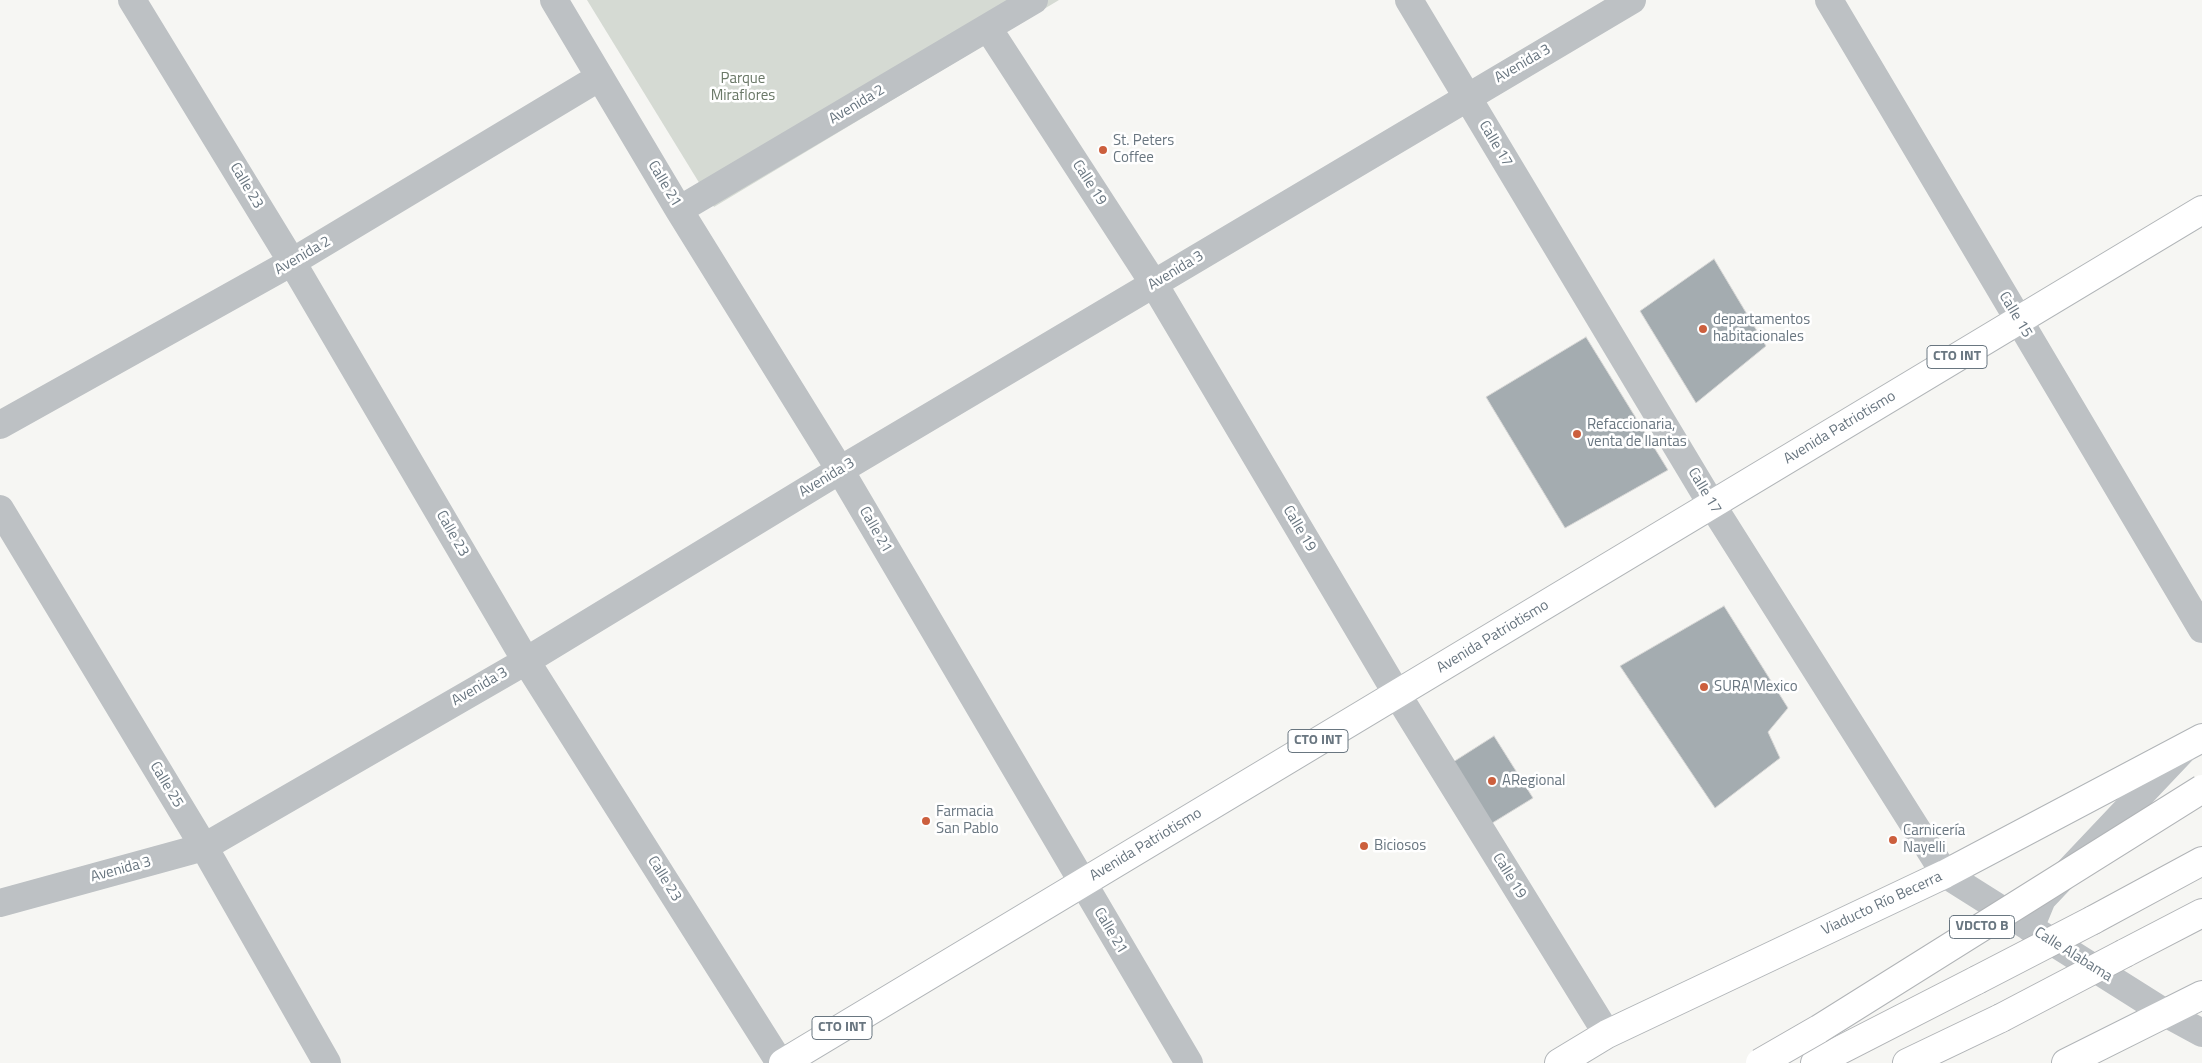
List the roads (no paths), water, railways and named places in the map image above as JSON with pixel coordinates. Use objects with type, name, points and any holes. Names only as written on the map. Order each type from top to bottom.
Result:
[{"type":"main road","name":"Avenida Patriotismo","points":[[782,1063],[2202,210]]},
{"type":"main road","name":"Viaducto Río Becerra","points":[[1559,1063],[1607,1034],[1945,874],[2194,743]]},
{"type":"main road","name":"VDCTO B","points":[[1760,1063],[1819,1030],[2202,789]]},
{"type":"main road","name":"VDCTO B","points":[[1815,1063],[2202,862]]},
{"type":"main road","points":[[1907,1063],[2001,1018],[2202,912]]},
{"type":"main road","points":[[2066,1063],[2202,995]]},
{"type":"street","name":"Calle 23","points":[[132,0],[292,262],[526,661],[782,1063]]},
{"type":"street","name":"Calle 21","points":[[554,0],[679,210],[840,470],[1082,883],[1190,1063]]},
{"type":"street","name":"Avenida 2","points":[[679,210],[1034,0]]},
{"type":"street","name":"Calle 17","points":[[1409,0],[1712,505],[1945,874]]},
{"type":"street","name":"Avenida 3","points":[[0,903],[204,847],[526,661],[840,470],[1467,96],[1632,0]]},
{"type":"street","name":"Calle 15","points":[[1829,0],[2202,629]]},
{"type":"street","name":"Calle 19","points":[[988,28],[1154,284],[1397,694],[1607,1034]]},
{"type":"street","name":"Avenida 2","points":[[0,425],[292,262],[600,77]]},
{"type":"street","name":"Calle 25","points":[[0,509],[204,847],[327,1063]]},
{"type":"street","points":[[2030,928],[2042,900],[2194,743]]},
{"type":"street","name":"Calle Alabama","points":[[1945,874],[2167,1014],[2202,1033]]},
{"type":"place","name":"St. Peters Coffee","points":[[1103,150]]},
{"type":"place","name":"departamentos habitacionales","points":[[1703,329]]},
{"type":"place","name":"Refaccionaria, venta de llantas","points":[[1577,434]]},
{"type":"place","name":"SURA Mexico","points":[[1704,687]]},
{"type":"place","name":"ARegional","points":[[1492,781]]},
{"type":"place","name":"Farmacia San Pablo","points":[[926,821]]},
{"type":"place","name":"Carnicería Nayelli","points":[[1893,840]]},
{"type":"place","name":"Biciosos","points":[[1364,846]]},
{"type":"park label","name":"Parque Miraflores","points":[[743,88]]}]
